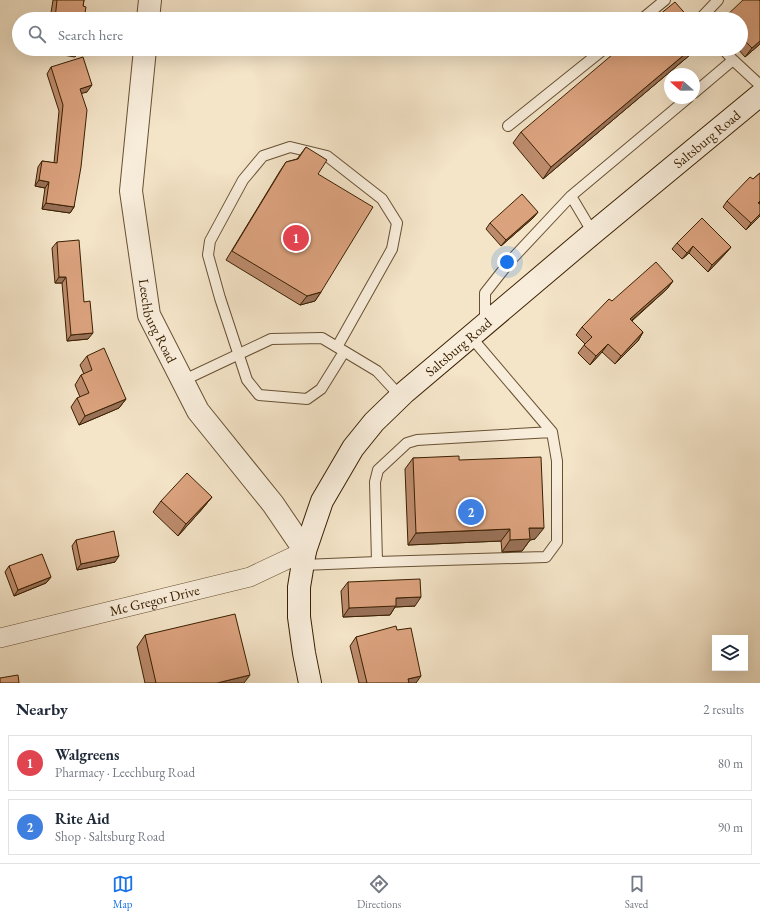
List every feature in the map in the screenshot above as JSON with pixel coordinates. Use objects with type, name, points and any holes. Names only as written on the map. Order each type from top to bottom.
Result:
[{"type":"main road","points":[[149,12],[150,0]]},
{"type":"main road","name":"Leechburg Road","points":[[144,56],[130,191],[149,315],[198,411],[273,504],[304,558]]},
{"type":"main road","name":"Saltsburg Road","points":[[310,683],[299,616],[299,587],[304,558],[322,501],[353,448],[374,422],[400,397],[760,95]]},
{"type":"street","name":"Mc Gregor Drive","points":[[0,638],[250,577],[304,558]]},
{"type":"lane","points":[[650,12],[665,0]]},
{"type":"lane","points":[[707,12],[718,0]]},
{"type":"lane","points":[[508,126],[595,56]]},
{"type":"lane","points":[[729,56],[760,85]]},
{"type":"lane","points":[[700,88],[733,60]]},
{"type":"lane","points":[[304,558],[377,562],[546,557],[557,542],[557,461],[552,432],[478,331],[485,293],[511,260],[572,196],[681,104]]},
{"type":"lane","points":[[290,147],[327,156],[382,199],[397,223],[392,249],[340,349],[321,389],[307,399],[259,395],[247,380],[220,298],[208,255],[210,241],[243,180],[263,156],[290,147]]},
{"type":"lane","points":[[572,196],[594,233]]},
{"type":"lane","points":[[182,380],[272,339],[322,338],[377,371],[400,397]]},
{"type":"lane","points":[[377,562],[375,482],[378,470],[407,444],[417,440],[552,432]]},
{"type":"building","points":[[57,0],[84,0],[83,6],[86,7],[85,12],[56,12]]},
{"type":"building","points":[[743,0],[760,1],[760,41],[752,48],[748,44],[748,12],[730,12]]},
{"type":"building","points":[[675,2],[684,12],[663,12]]},
{"type":"building","points":[[611,56],[683,56],[668,68],[664,68],[664,72],[551,167],[521,132]]},
{"type":"building","points":[[83,57],[92,85],[80,89],[87,110],[81,167],[74,207],[46,203],[49,182],[39,180],[42,161],[57,163],[63,105],[51,67]]},
{"type":"building","points":[[306,147],[327,160],[318,174],[373,207],[321,292],[307,296],[232,251],[286,162],[298,159]]},
{"type":"building","points":[[760,173],[760,201],[758,203],[760,204],[760,214],[751,223],[727,201],[750,177],[753,179]]},
{"type":"building","points":[[522,194],[538,212],[506,240],[490,223]]},
{"type":"building","points":[[702,218],[731,247],[712,265],[693,246],[687,253],[677,243]]},
{"type":"building","points":[[79,240],[84,302],[90,301],[93,333],[71,335],[66,277],[59,277],[57,242]]},
{"type":"building","points":[[656,262],[673,281],[630,319],[643,332],[621,356],[608,344],[596,356],[584,345],[592,337],[582,327],[609,299],[612,301]]},
{"type":"building","points":[[104,348],[126,399],[85,416],[77,398],[89,393],[81,375],[92,370],[87,356]]},
{"type":"building","points":[[459,456],[459,460],[541,457],[544,528],[529,528],[530,539],[510,540],[510,529],[416,533],[413,458]]},
{"type":"building","points":[[187,473],[212,497],[186,524],[161,501]]},
{"type":"building","points":[[114,531],[119,556],[81,564],[76,540]]},
{"type":"building","points":[[42,554],[51,577],[18,590],[9,566]]},
{"type":"building","points":[[420,579],[421,597],[396,598],[396,606],[349,608],[348,582]]},
{"type":"building","points":[[235,614],[250,675],[217,683],[156,683],[145,635]]},
{"type":"building","points":[[396,626],[397,630],[411,628],[421,676],[408,679],[409,683],[367,683],[356,637]]},
{"type":"building","points":[[18,675],[19,683],[0,683],[0,678]]},
{"type":"place","name":"Walgreens","points":[[296,238]]},
{"type":"place","name":"Rite Aid","points":[[471,512]]}]
